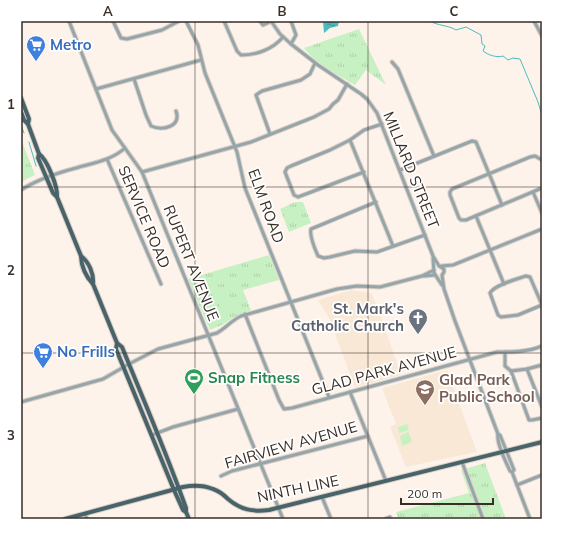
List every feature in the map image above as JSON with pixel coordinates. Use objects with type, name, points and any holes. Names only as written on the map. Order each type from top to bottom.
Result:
[{"type":"main road","points":[[21,98],[29,119],[28,124]]},
{"type":"main road","points":[[21,112],[24,120],[28,124],[39,154],[38,158],[46,178],[53,193],[57,197],[81,256],[81,262],[88,280],[93,284],[117,343],[122,347],[155,434],[174,490],[183,510],[186,512]]},
{"type":"main road","points":[[39,154],[43,156],[52,176],[58,191],[57,197]]},
{"type":"main road","points":[[117,343],[116,349],[179,488],[189,519]]},
{"type":"main road","name":"NINTH LINE","points":[[65,519],[192,485],[213,489],[241,508],[248,510],[258,511],[278,508],[542,442]]},
{"type":"street","name":"RUPERT AVENUE","points":[[69,21],[112,130],[142,172],[282,519]]},
{"type":"street","points":[[113,21],[121,38],[127,39],[162,30],[180,21]]},
{"type":"street","name":"ELM ROAD","points":[[186,21],[196,40],[201,60],[235,147],[246,188],[330,397]]},
{"type":"street","points":[[224,21],[237,51],[241,55],[261,52],[270,48],[283,37]]},
{"type":"street","points":[[260,21],[263,25],[272,21]]},
{"type":"street","name":"MILLARD STREET","points":[[272,21],[280,34],[290,44],[367,99],[377,113],[433,256],[440,266]]},
{"type":"street","points":[[290,44],[296,35],[291,21]]},
{"type":"street","points":[[534,21],[542,36]]},
{"type":"street","points":[[96,89],[201,60]]},
{"type":"street","points":[[392,62],[398,69],[434,156]]},
{"type":"street","points":[[270,134],[256,95],[262,91],[302,80],[310,74],[315,63]]},
{"type":"street","points":[[134,78],[151,126],[161,128],[174,124],[178,117],[176,111]]},
{"type":"street","points":[[142,172],[251,142],[314,117],[329,109],[338,100],[347,84]]},
{"type":"street","points":[[364,172],[302,197],[296,197],[285,172],[287,168],[350,140],[364,130],[382,124]]},
{"type":"street","points":[[350,140],[393,246]]},
{"type":"street","points":[[400,170],[472,141],[476,142],[502,205]]},
{"type":"street","points":[[21,190],[46,178],[112,158],[125,148]]},
{"type":"street","points":[[542,160],[535,156],[530,157],[452,189],[450,195],[459,218],[461,220],[466,220],[542,188]]},
{"type":"street","name":"SERVICE ROAD","points":[[107,159],[161,284]]},
{"type":"street","points":[[533,192],[542,213]]},
{"type":"street","points":[[376,202],[311,229],[311,235],[318,256],[330,257],[355,251],[377,252],[425,235]]},
{"type":"street","points":[[476,216],[504,284]]},
{"type":"street","points":[[422,276],[434,269],[436,266],[453,265],[542,229]]},
{"type":"street","name":"MILLARD STREET","points":[[433,256],[434,269]]},
{"type":"street","points":[[21,402],[103,379],[158,349],[222,330],[232,320],[246,314],[291,303],[337,289],[357,286],[380,287],[422,276],[436,276],[443,274],[453,265]]},
{"type":"street","points":[[440,266],[444,269],[444,288]]},
{"type":"street","points":[[434,269],[436,276],[444,288],[498,434],[497,437],[530,519]]},
{"type":"street","points":[[526,276],[530,277],[542,306],[518,315],[500,317],[490,293],[491,290],[504,284],[526,276]]},
{"type":"street","name":"GLAD PARK AVENUE","points":[[246,314],[279,400],[284,409],[497,352],[516,352],[542,346]]},
{"type":"street","points":[[505,352],[505,366],[511,371],[529,420],[542,418]]},
{"type":"street","points":[[511,371],[527,370],[542,365]]},
{"type":"street","points":[[527,370],[542,407]]},
{"type":"street","points":[[350,392],[386,481]]},
{"type":"street","points":[[155,434],[173,427],[238,408]]},
{"type":"street","name":"FAIRVIEW AVENUE","points":[[221,476],[232,471],[368,436]]},
{"type":"street","points":[[462,462],[483,519]]},
{"type":"street","points":[[517,485],[542,475]]},
{"type":"street","points":[[322,497],[331,519]]},
{"type":"street","points":[[85,514],[87,519]]},
{"type":"street","points":[[385,519],[390,517]]},
{"type":"shaded area","points":[[351,290],[371,293],[378,308],[401,375],[355,387],[329,318],[318,300]]},
{"type":"shaded area","name":"Glad Park Public School","points":[[447,370],[477,452],[406,467],[390,427],[396,424],[382,388]]},
{"type":"green space","points":[[359,29],[386,85],[366,70],[355,85],[321,64],[304,48]]},
{"type":"green space","points":[[365,44],[370,56],[360,60],[355,48]]},
{"type":"green space","points":[[21,139],[35,175],[21,182]]},
{"type":"green space","points":[[295,202],[303,202],[311,223],[289,232],[280,209]]},
{"type":"green space","points":[[269,255],[279,280],[243,290],[251,310],[210,330],[188,279]]},
{"type":"green space","points":[[223,270],[226,271],[226,282],[219,285],[215,283],[213,275]]},
{"type":"green space","points":[[226,300],[230,311],[223,314],[219,303]]},
{"type":"green space","points":[[407,424],[409,430],[399,433],[398,427]]},
{"type":"green space","points":[[408,432],[412,442],[402,446],[400,436]]},
{"type":"green space","points":[[485,463],[506,519],[398,519],[396,512],[469,493],[461,470]]},
{"type":"water","points":[[323,21],[339,21],[338,26],[330,28],[324,33]]},
{"type":"waterway","points":[[430,21],[456,30],[466,27],[481,35],[482,44],[485,46],[483,51],[490,55],[503,56],[508,60],[513,58],[520,59],[542,115]]},
{"type":"waterway","points":[[21,125],[24,133]]},
{"type":"waterway","points":[[29,142],[36,166]]},
{"type":"place","name":"Metro","points":[[36,62]]},
{"type":"place","name":"St. Mark's Catholic Church","points":[[418,335]]},
{"type":"place","name":"No Frills","points":[[43,369]]},
{"type":"place","name":"Snap Fitness","points":[[194,395]]},
{"type":"place","name":"Glad Park Public School","points":[[425,406]]}]
